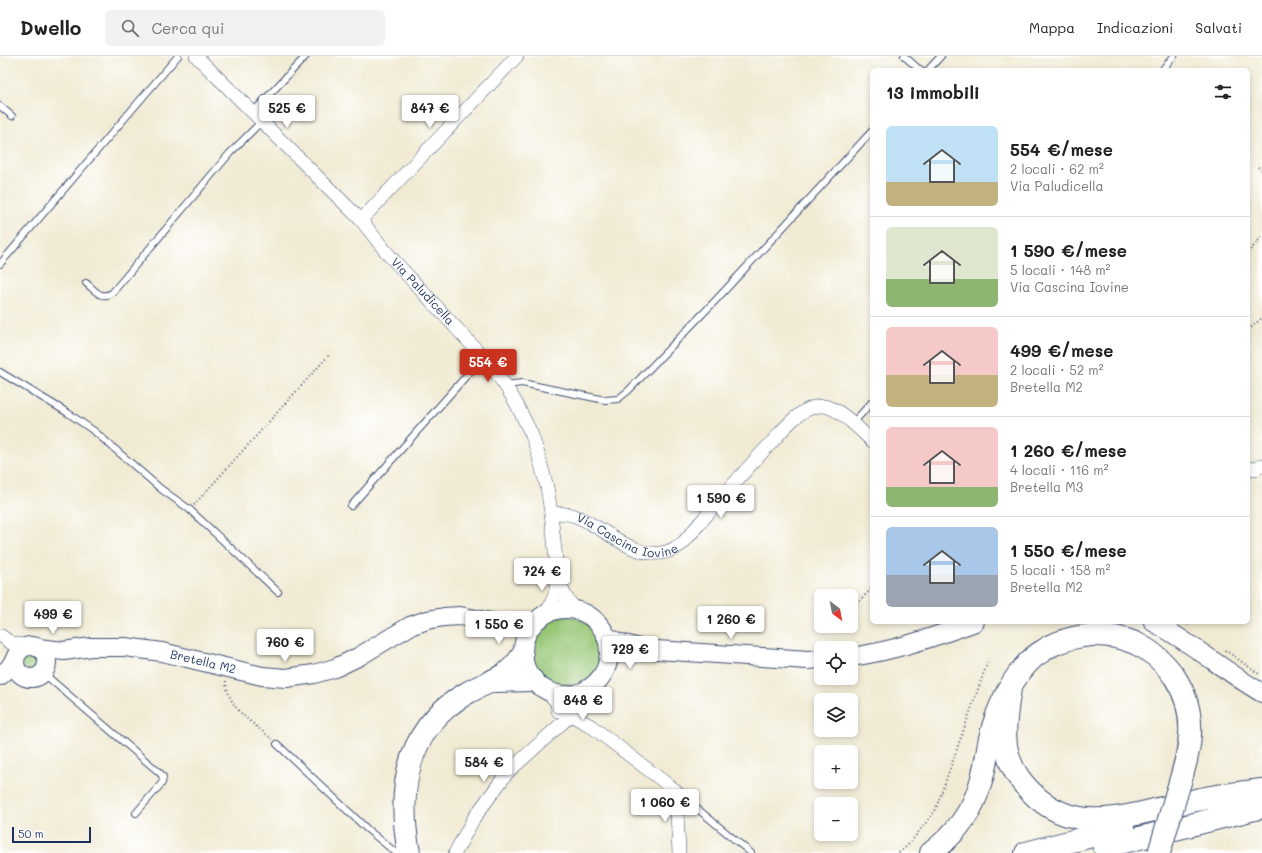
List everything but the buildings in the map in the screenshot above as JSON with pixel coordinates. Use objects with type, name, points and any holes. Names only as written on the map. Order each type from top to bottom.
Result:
[{"type":"highway","points":[[931,853],[950,837],[962,823],[971,806],[980,786],[990,736],[1000,706],[1018,673],[1035,656],[1050,646],[1082,635],[1103,635],[1122,638],[1141,646],[1156,656],[1169,668],[1179,683],[1186,701],[1190,719],[1191,737],[1187,759],[1159,853]]},
{"type":"highway","points":[[409,853],[403,816],[406,779],[417,745],[428,728],[450,704],[466,694],[508,673],[516,666],[522,652]]},
{"type":"highway","points":[[493,681],[546,691]]},
{"type":"highway","points":[[1010,689],[1004,726],[1005,740],[1014,771],[1035,797],[1048,807],[1063,814],[1078,818],[1099,820],[1122,818],[1188,802],[1262,791]]},
{"type":"highway","points":[[1026,853],[1262,791]]},
{"type":"highway","points":[[1082,853],[1262,807]]},
{"type":"street","name":"Via Paludicella","points":[[196,56],[361,220],[387,253],[483,357],[505,385],[524,418],[537,450],[547,487],[558,578],[565,596],[576,610]]},
{"type":"street","points":[[361,220],[517,56]]},
{"type":"street","name":"Via Cascina Iovine","points":[[551,513],[574,515],[593,524],[621,542],[641,552],[652,554],[672,551],[683,543],[764,450],[802,412],[811,407],[824,406],[835,410],[870,439]]},
{"type":"street","points":[[1250,468],[1256,469],[1262,465]]},
{"type":"street","name":"Via Paludicella","points":[[539,618],[552,604],[558,578]]},
{"type":"street","points":[[455,853],[474,818],[507,773],[581,706],[607,666],[609,651],[606,636],[595,619],[588,614],[576,610],[562,608],[539,618],[526,635],[522,652],[524,664],[546,691],[558,710],[557,717],[552,728],[545,738]]},
{"type":"street","name":"Bretella M2","points":[[33,647],[64,651],[91,647],[125,647],[162,652],[262,676],[286,678],[314,674],[345,664],[395,634],[410,626],[427,620],[444,616],[460,616],[495,623],[539,618]]},
{"type":"street","name":"Bretella M2","points":[[495,623],[512,636],[522,652]]},
{"type":"street","points":[[858,656],[914,644],[969,624]]},
{"type":"street","points":[[1158,624],[1174,633],[1243,682],[1262,693]]},
{"type":"street","points":[[0,635],[11,642],[33,647],[46,655],[44,669]]},
{"type":"street","points":[[606,636],[617,642],[642,650],[814,660]]},
{"type":"street","points":[[0,676],[15,659],[20,650],[33,647]]},
{"type":"street","points":[[607,666],[621,657],[642,650]]},
{"type":"street","points":[[0,676],[22,675],[31,678],[36,677],[52,660],[64,651]]},
{"type":"street","points":[[15,659],[16,668],[22,675]]},
{"type":"street","points":[[546,691],[558,695],[568,695],[588,689],[592,690]]},
{"type":"street","points":[[591,726],[584,715],[592,690]]},
{"type":"street","points":[[546,691],[571,715],[591,726],[676,791],[679,853]]},
{"type":"lane","points":[[0,264],[178,56]]},
{"type":"lane","points":[[86,283],[102,296],[107,296],[112,293],[230,153],[306,56]]},
{"type":"lane","points":[[904,56],[918,68]]},
{"type":"lane","points":[[930,68],[941,56]]},
{"type":"lane","points":[[1164,68],[1174,56]]},
{"type":"lane","points":[[0,106],[12,116]]},
{"type":"lane","points":[[505,385],[522,383],[605,400],[618,399],[628,391],[716,300],[870,133]]},
{"type":"lane","points":[[351,506],[483,357]]},
{"type":"lane","points":[[0,372],[68,413],[94,431],[160,489],[189,509],[278,592]]},
{"type":"lane","points":[[853,424],[870,404]]},
{"type":"lane","points":[[44,669],[163,777],[162,783],[136,813]]},
{"type":"lane","points":[[277,744],[367,829],[395,852],[399,853]]},
{"type":"lane","points":[[676,791],[751,853]]},
{"type":"path","points":[[1258,167],[1262,170]]},
{"type":"path","points":[[1250,251],[1262,236]]},
{"type":"path","points":[[1250,328],[1262,318]]},
{"type":"path","points":[[189,509],[198,502],[329,355]]},
{"type":"path","points":[[858,603],[870,590]]},
{"type":"path","points":[[1187,624],[1196,630]]},
{"type":"path","points":[[1220,647],[1262,675]]},
{"type":"path","points":[[899,853],[910,843],[935,811],[988,661]]},
{"type":"path","points":[[227,668],[226,688],[229,698],[234,706],[277,744]]},
{"type":"green space","points":[[565,616],[585,622],[595,632],[601,652],[595,672],[585,682],[565,688],[545,682],[535,672],[529,652],[535,632],[545,622]]},
{"type":"green space","points":[[30,653],[34,654],[38,658],[38,666],[34,670],[30,671],[26,670],[22,666],[21,662],[22,658],[26,654]]}]
